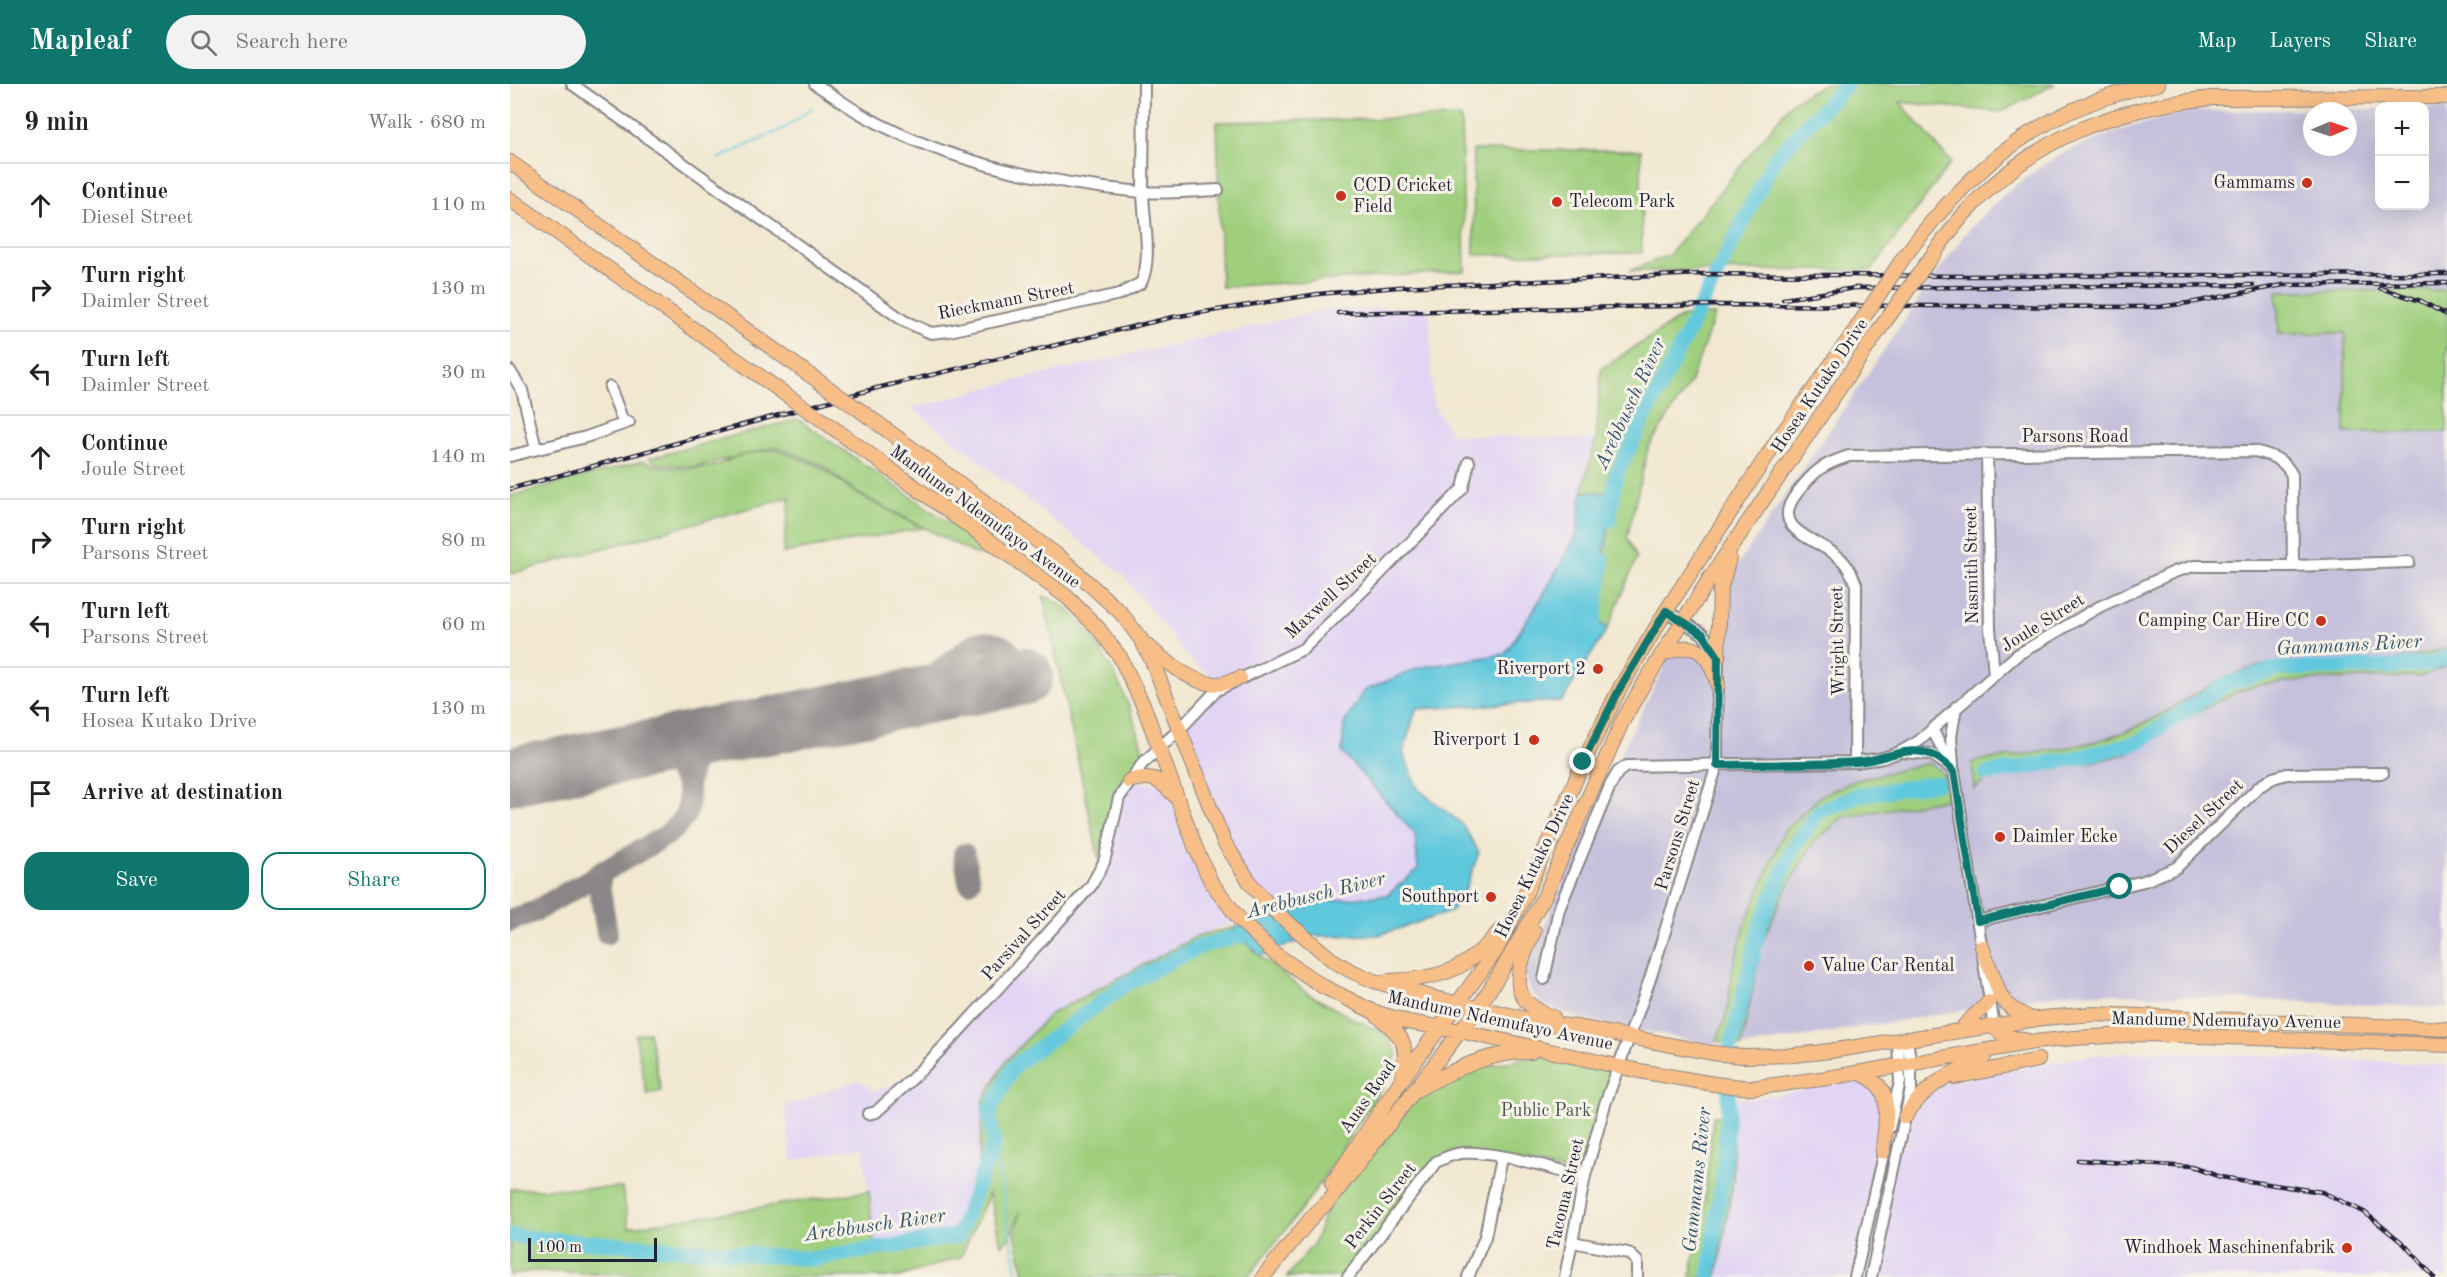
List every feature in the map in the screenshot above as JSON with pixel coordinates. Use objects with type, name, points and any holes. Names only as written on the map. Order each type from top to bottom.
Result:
[{"type":"main road","name":"Hosea Kutako Drive","points":[[1458,1004],[1495,952],[1526,893],[1603,721],[1666,611],[1774,445],[1904,257],[1942,207],[2004,150],[2049,122],[2098,99],[2158,84]]},
{"type":"main road","name":"Hosea Kutako Drive","points":[[1460,1031],[1478,1008],[1528,926],[1573,834],[1622,722],[1661,655],[1879,330],[1964,214],[2010,171],[2032,154],[2073,132],[2116,114],[2180,101],[2212,98],[2447,97]]},
{"type":"main road","name":"Mandume Ndemufayo Avenue","points":[[510,162],[828,387],[1062,559],[1121,613],[1142,641],[1180,729],[1224,842],[1251,884],[1271,908],[1349,970],[1374,981],[1458,1004],[1550,1024],[1578,1027],[1712,1053],[1742,1056],[1794,1055],[2033,1020],[2118,1011],[2447,1029]]},
{"type":"main road","name":"Mandume Ndemufayo Avenue","points":[[510,199],[825,422],[1066,597],[1098,628],[1120,657],[1160,747],[1207,874],[1240,920],[1274,953],[1322,986],[1374,1012],[1408,1022],[1441,1027],[1557,1053],[1719,1085],[1750,1088],[1906,1066],[2034,1042],[2143,1034],[2447,1045]]},
{"type":"main road","points":[[1718,657],[1720,590],[1735,542]]},
{"type":"main road","points":[[1142,641],[1178,670],[1194,677],[1217,684],[1240,678]]},
{"type":"main road","points":[[1661,655],[1675,648],[1692,648],[1709,659],[1718,685]]},
{"type":"main road","points":[[1129,781],[1143,777],[1155,778],[1179,800]]},
{"type":"main road","points":[[1573,834],[1520,963],[1518,975],[1523,997],[1535,1011],[1578,1027]]},
{"type":"main road","points":[[1374,981],[1417,980],[1442,974],[1475,957],[1507,921],[1526,893]]},
{"type":"main road","points":[[1982,947],[2001,998],[2011,1008],[2033,1020]]},
{"type":"main road","points":[[1961,1031],[1967,1022],[1989,1002]]},
{"type":"main road","name":"Auas Road","points":[[1314,1215],[1324,1195],[1400,1082],[1458,1004]]},
{"type":"main road","points":[[2118,1011],[2122,1025],[2143,1034]]},
{"type":"main road","points":[[1374,1012],[1402,1037],[1406,1052],[1400,1082]]},
{"type":"main road","points":[[1994,1027],[2004,1035],[2034,1042]]},
{"type":"main road","name":"Auas Road","points":[[1263,1277],[1314,1215],[1330,1200],[1460,1031]]},
{"type":"main road","points":[[1905,1117],[1923,1092],[1997,1050]]},
{"type":"main road","points":[[1410,1094],[1474,1061],[1515,1053],[1557,1053]]},
{"type":"main road","points":[[1941,1080],[2038,1060]]},
{"type":"main road","points":[[1860,1073],[1876,1082],[1885,1095],[1883,1152]]},
{"type":"street","name":"Rieckmann Street","points":[[572,84],[904,321],[931,333],[1120,294],[1141,283],[1145,270],[1144,84]]},
{"type":"street","points":[[815,84],[861,114],[919,141],[982,162],[1038,177],[1143,192],[1218,190]]},
{"type":"street","points":[[510,371],[522,390],[536,449]]},
{"type":"street","points":[[510,456],[586,437],[627,423],[610,387]]},
{"type":"street","name":"Parsons Road","points":[[1787,516],[1787,507],[1812,474],[1829,462],[1849,456],[2254,451],[2273,455],[2292,476],[2293,566]]},
{"type":"street","name":"Nasmith Street","points":[[1987,454],[1990,628],[1994,675]]},
{"type":"street","name":"Maxwell Street","points":[[1160,747],[1217,690],[1294,654],[1318,634],[1462,488],[1469,462]]},
{"type":"street","name":"Wright Street","points":[[1787,516],[1795,529],[1841,558],[1851,571],[1856,584],[1855,762]]},
{"type":"street","name":"Joule Street","points":[[1544,980],[1559,909],[1618,772],[1627,766],[1855,762],[1883,758],[1900,752],[1919,741],[2017,655],[2099,607],[2174,572],[2194,566],[2293,566],[2409,562]]},
{"type":"street","points":[[1666,611],[1703,634],[1718,657]]},
{"type":"street","name":"Parsons Street","points":[[1624,1051],[1717,765],[1718,657]]},
{"type":"street","points":[[1956,707],[1951,737],[1954,771],[1994,1027]]},
{"type":"street","points":[[1932,729],[1954,771]]},
{"type":"street","name":"Parsival Street","points":[[868,1114],[876,1112],[913,1078],[1091,886],[1104,862],[1119,798],[1142,764],[1160,747]]},
{"type":"street","points":[[1900,752],[1931,754],[1954,771]]},
{"type":"street","name":"Diesel Street","points":[[1978,921],[2144,881],[2176,868],[2253,793],[2278,776],[2383,773]]},
{"type":"street","points":[[1871,1277],[1911,1089],[1903,1040]]},
{"type":"street","name":"Tacoma Street","points":[[1565,1277],[1585,1176],[1605,1104],[1624,1051]]},
{"type":"street","points":[[1855,1277],[1883,1152],[1906,1066]]},
{"type":"street","name":"Perkin Street","points":[[1348,1277],[1436,1162],[1447,1156],[1462,1153],[1502,1158],[1585,1176]]},
{"type":"street","points":[[1468,1277],[1485,1237],[1502,1158]]},
{"type":"street","points":[[1573,1242],[1628,1253],[1637,1261],[1637,1277]]},
{"type":"shaded area","points":[[2429,108],[2447,108],[2447,1008],[2072,992],[1741,1047],[1762,943],[1783,895],[1813,843],[1843,817],[1949,799],[1857,780],[1822,795],[1784,831],[1732,969],[1728,1009],[1715,1045],[1583,1019],[1541,1004],[1532,992],[1524,974],[1610,774],[1672,652],[1727,657],[1728,579],[1965,234],[2003,195],[2044,164],[2072,149],[2127,128],[2190,111],[2303,110],[2303,156],[2357,156],[2357,109],[2375,109],[2375,210],[2429,210]]},
{"type":"shaded area","points":[[1429,307],[1433,405],[1453,435],[1596,439],[1582,492],[1577,534],[1543,595],[1505,654],[1418,668],[1363,691],[1344,724],[1365,779],[1415,834],[1418,869],[1388,895],[1271,908],[1231,855],[1180,729],[1217,690],[1249,671],[1216,679],[1190,660],[1123,575],[912,408],[1014,381],[1326,310]]},
{"type":"shaded area","points":[[1129,781],[1163,784],[1196,849],[1240,920],[1200,935],[1050,1014],[984,1099],[977,1176],[969,1203],[954,1235],[874,1246],[863,1147],[792,1161],[785,1106],[858,1080],[874,1091],[913,1078],[1091,886]]},
{"type":"shaded area","points":[[2163,1051],[2447,1065],[2447,1277],[1717,1277],[1733,1181],[1734,1099],[1752,1099],[1867,1079],[1879,1091],[1881,1108],[1877,1140],[1904,1146],[1916,1105],[1940,1084],[2092,1055]]},
{"type":"green space","points":[[1823,84],[2055,84],[2001,112],[1900,102],[1951,162],[1872,270],[1629,271],[1669,255],[1792,102]]},
{"type":"green space","name":"CCD Cricket Field","points":[[1461,117],[1465,271],[1221,287],[1217,122]]},
{"type":"green space","name":"Telecom Park","points":[[1473,150],[1641,150],[1642,253],[1474,255]]},
{"type":"green space","points":[[2447,290],[2447,432],[2345,433],[2345,333],[2279,334],[2277,291]]},
{"type":"green space","points":[[1715,315],[1690,383],[1648,448],[1627,538],[1637,557],[1608,628],[1594,621],[1614,494],[1582,492],[1596,439],[1601,369],[1683,316]]},
{"type":"green space","points":[[798,419],[964,533],[993,558],[975,554],[859,494],[820,464],[776,447],[694,467],[658,464],[649,458]]},
{"type":"green space","points":[[775,449],[819,466],[859,495],[923,528],[783,553],[790,497],[510,574],[510,496],[643,461],[660,467],[689,469],[718,465],[737,456]]},
{"type":"green space","points":[[1043,596],[1061,604],[1078,619],[1094,639],[1108,662],[1131,711],[1143,753],[1118,791],[1105,830],[1099,860]]},
{"type":"green space","points":[[2447,648],[2447,666],[2422,676],[2307,680],[2259,685],[2237,692],[2187,717],[2126,754],[2092,762],[1986,779],[1974,789],[1972,762],[2056,750],[2117,735],[2150,721],[2216,683],[2245,670],[2291,662],[2381,662]]},
{"type":"green space","points":[[1930,763],[1943,773],[1949,799],[1843,817],[1813,843],[1783,895],[1762,943],[1741,1047],[1717,1041],[1728,1009],[1732,969],[1746,923],[1784,831],[1822,795],[1857,780]]},
{"type":"green space","points":[[1233,928],[1260,956],[1307,993],[1355,1020],[1385,1033],[1397,1054],[1390,1075],[1308,1201],[1248,1277],[1025,1277],[1015,1234],[1020,1211],[1010,1237],[1001,1245],[989,1194],[961,1257],[899,1277],[718,1277],[531,1271],[510,1276],[510,1189],[622,1188],[629,1227],[869,1191],[874,1245],[954,1235],[969,1203],[977,1176],[984,1099],[1006,1061],[1050,1014],[1200,935]]},
{"type":"green space","points":[[649,1032],[661,1091],[647,1094],[635,1035]]},
{"type":"green space","name":"Public Park","points":[[1557,1053],[1619,1065],[1585,1176],[1501,1158],[1447,1156],[1348,1277],[1287,1277],[1314,1243],[1330,1200],[1410,1094],[1473,1068]]},
{"type":"green space","points":[[1713,1116],[1733,1116],[1733,1181],[1717,1277],[1690,1277],[1704,1207]]},
{"type":"water","points":[[1582,492],[1614,493],[1594,621],[1608,628],[1562,701],[1416,709],[1403,753],[1418,789],[1462,824],[1479,852],[1464,893],[1450,912],[1379,935],[1311,936],[1260,956],[1233,928],[1327,901],[1387,895],[1418,869],[1415,834],[1342,752],[1344,724],[1363,691],[1418,668],[1505,654],[1543,595],[1577,534]]},
{"type":"waterway","name":"Arebbusch River","points":[[1609,520],[1616,475],[1775,158],[1847,84]]},
{"type":"waterway","points":[[718,159],[785,128],[812,108]]},
{"type":"waterway","name":"Arebbusch River","points":[[1579,636],[1594,621],[1603,561]]},
{"type":"waterway","name":"Gammams River","points":[[1986,774],[2077,758],[2138,742],[2228,683],[2277,669],[2393,667],[2433,663],[2447,657]]},
{"type":"waterway","name":"Gammams River","points":[[1731,1046],[1760,926],[1792,850],[1819,812],[1858,795],[1938,783]]},
{"type":"waterway","name":"Arebbusch River","points":[[510,1236],[813,1259],[958,1236],[994,1143],[989,1112],[1014,1066],[1126,984],[1201,946],[1260,931]]},
{"type":"waterway","name":"Gammams River","points":[[1709,1277],[1725,1160],[1729,1087]]},
{"type":"waterway","points":[[994,1143],[1018,1277]]},
{"type":"taxiway","points":[[902,699],[976,643],[993,643],[1007,649],[1015,661],[1013,678]]},
{"type":"taxiway","points":[[510,921],[535,911],[667,835],[681,821],[687,810],[689,777],[697,755],[707,744],[722,735]]},
{"type":"taxiway","points":[[642,751],[670,763],[680,773],[688,788]]},
{"type":"taxiway","points":[[964,854],[969,882]]},
{"type":"taxiway","points":[[603,871],[599,884],[607,933]]},
{"type":"runway","points":[[510,776],[1024,676]]},
{"type":"railway","points":[[510,489],[877,388],[1173,317],[1318,294],[1398,287],[1701,274],[1968,276],[2447,274]]},
{"type":"railway","points":[[1338,313],[1718,305],[2159,307],[2283,285],[2447,283]]},
{"type":"railway","points":[[1783,299],[1855,288],[2253,285]]},
{"type":"railway","points":[[2380,288],[2421,301],[2447,315]]},
{"type":"railway","points":[[2078,1160],[2191,1167],[2221,1177],[2322,1192],[2364,1212],[2404,1244],[2434,1277]]},
{"type":"place","name":"Gammams","points":[[2307,183]]},
{"type":"place","name":"CCD Cricket Field","points":[[1341,196]]},
{"type":"place","name":"Telecom Park","points":[[1557,202]]},
{"type":"place","name":"Camping Car Hire CC","points":[[2321,621]]},
{"type":"place","name":"Riverport 2","points":[[1598,669]]},
{"type":"place","name":"Riverport 1","points":[[1534,740]]},
{"type":"place","name":"Daimler Ecke","points":[[2000,837]]},
{"type":"place","name":"Southport","points":[[1491,897]]},
{"type":"place","name":"Value Car Rental","points":[[1809,966]]},
{"type":"place","name":"Windhoek Maschinenfabrik","points":[[2347,1248]]},
{"type":"route","points":[[1583,762],[1620,688],[1666,611],[1703,634],[1718,657],[1717,765],[1855,762],[1883,758],[1900,752],[1923,752],[1939,758],[1954,771],[1978,921],[2120,887]]}]
